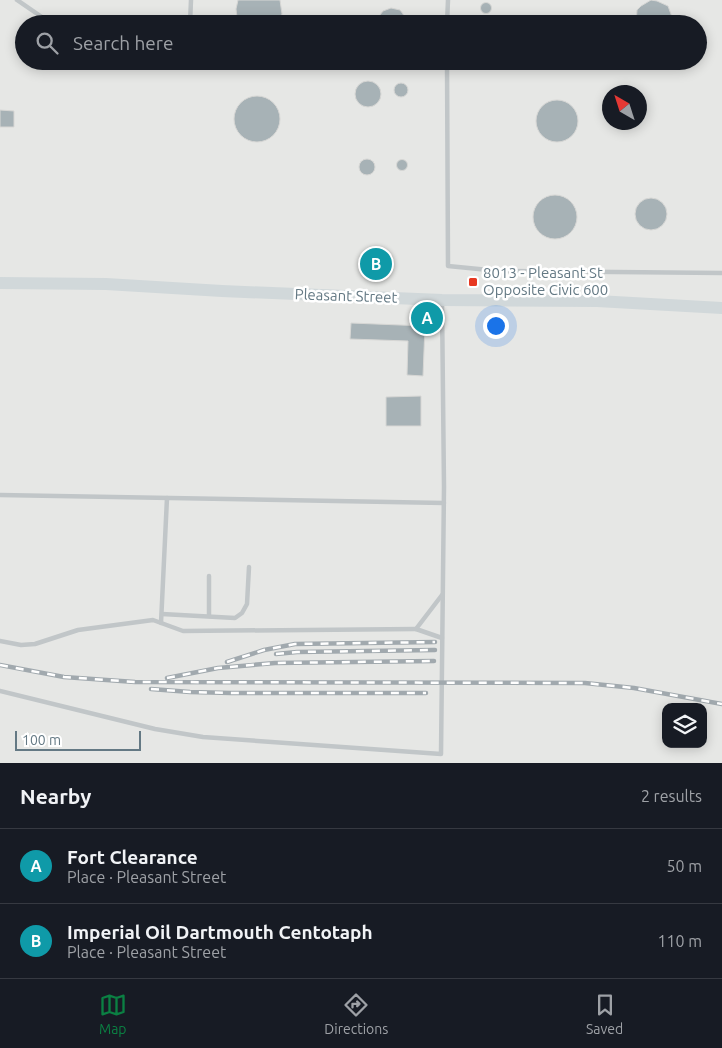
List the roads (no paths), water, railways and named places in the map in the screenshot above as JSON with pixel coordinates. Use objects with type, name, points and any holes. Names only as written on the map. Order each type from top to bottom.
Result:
[{"type":"main road","name":"Pleasant Street","points":[[0,283],[106,284],[442,300],[597,301],[722,308]]},
{"type":"lane","points":[[17,0],[39,15]]},
{"type":"lane","points":[[190,0],[190,15]]},
{"type":"lane","points":[[447,15],[448,0]]},
{"type":"lane","points":[[447,70],[448,266],[500,271],[722,273]]},
{"type":"lane","points":[[0,691],[155,729],[203,737],[441,754],[444,503],[442,300]]},
{"type":"lane","points":[[0,495],[444,503]]},
{"type":"lane","points":[[161,623],[167,498]]},
{"type":"lane","points":[[162,614],[235,618],[242,613],[247,604],[249,567]]},
{"type":"lane","points":[[209,576],[209,616]]},
{"type":"lane","points":[[416,629],[443,594]]},
{"type":"lane","points":[[0,641],[21,645],[35,644],[78,630],[153,620],[183,631],[416,629],[442,638]]},
{"type":"railway","points":[[227,662],[264,650],[295,644],[435,642]]},
{"type":"railway","points":[[276,654],[435,650]]},
{"type":"railway","points":[[167,678],[218,668],[275,663],[434,661]]},
{"type":"railway","points":[[0,665],[64,677],[135,682],[585,683],[634,688],[722,704]]},
{"type":"railway","points":[[151,689],[231,693],[426,693]]},
{"type":"place","name":"Imperial Oil Dartmouth Centotaph","points":[[376,264]]},
{"type":"place","name":"8013 - Pleasant St Opposite Civic 600","points":[[473,282]]},
{"type":"place","name":"Fort Clearance","points":[[427,318]]}]
